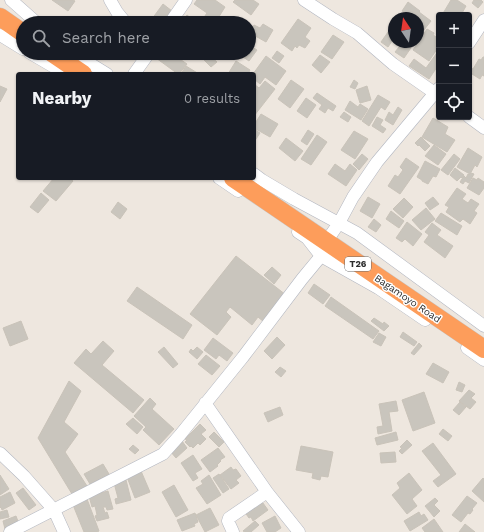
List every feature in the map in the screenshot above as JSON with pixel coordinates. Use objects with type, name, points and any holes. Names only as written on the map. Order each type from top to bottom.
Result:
[{"type":"highway","points":[[0,17],[16,28]]},
{"type":"highway","points":[[62,60],[80,72]]},
{"type":"highway","name":"Bagamoyo Road","points":[[236,180],[324,249],[484,349]]},
{"type":"street","points":[[11,0],[29,16]]},
{"type":"street","points":[[110,0],[120,16]]},
{"type":"street","points":[[175,16],[186,0]]},
{"type":"street","points":[[304,0],[357,33],[393,64],[436,91]]},
{"type":"street","points":[[472,38],[484,20]]},
{"type":"street","points":[[0,35],[16,45]]},
{"type":"street","points":[[42,60],[63,72]]},
{"type":"street","points":[[84,60],[104,72]]},
{"type":"street","points":[[135,72],[144,60]]},
{"type":"street","points":[[10,532],[163,454],[243,357],[302,279],[324,249],[353,197],[378,162],[436,94]]},
{"type":"street","points":[[472,119],[484,128]]},
{"type":"street","points":[[256,176],[294,199],[357,233],[484,326]]},
{"type":"street","points":[[222,180],[484,360]]},
{"type":"street","points":[[205,403],[267,492],[299,532]]},
{"type":"street","points":[[0,453],[24,476],[54,510],[64,532]]},
{"type":"street","points":[[233,532],[228,521],[229,518],[267,492]]},
{"type":"building","points":[[52,0],[73,0],[75,1],[68,11]]},
{"type":"building","points":[[197,0],[215,0],[225,7],[219,16],[205,16],[207,13],[194,4]]},
{"type":"building","points":[[235,0],[253,0],[259,4],[251,15],[233,2]]},
{"type":"building","points":[[451,0],[457,0],[466,6],[463,12],[444,12]]},
{"type":"building","points":[[474,0],[481,0],[483,2],[478,8],[472,3]]},
{"type":"building","points":[[408,2],[420,11],[404,12],[402,11]]},
{"type":"building","points":[[163,4],[172,11],[169,16],[154,16]]},
{"type":"building","points":[[424,16],[431,21],[424,30]]},
{"type":"building","points":[[298,19],[311,28],[305,37],[310,41],[305,48],[299,45],[297,48],[295,46],[292,51],[281,43]]},
{"type":"building","points":[[263,24],[273,30],[266,42],[256,36],[256,26],[260,28]]},
{"type":"building","points":[[427,29],[434,33],[433,35],[436,37],[436,50],[429,61],[413,50],[414,48],[424,48],[424,34]]},
{"type":"building","points":[[388,32],[388,47],[381,42]]},
{"type":"building","points":[[333,35],[344,42],[332,59],[321,52]]},
{"type":"building","points":[[398,48],[411,48],[404,58],[395,52]]},
{"type":"building","points":[[277,51],[284,56],[279,63],[272,58]]},
{"type":"building","points":[[436,54],[436,68],[429,79],[409,66],[414,59],[426,68]]},
{"type":"building","points":[[320,55],[330,62],[321,73],[312,65]]},
{"type":"building","points":[[266,56],[286,71],[276,85],[265,77],[260,84],[256,81],[256,72],[254,72]]},
{"type":"building","points":[[484,57],[484,76],[482,75],[480,79],[472,74],[472,68],[479,59],[481,60]]},
{"type":"building","points":[[159,60],[181,60],[187,64],[181,72],[175,72]]},
{"type":"building","points":[[204,60],[215,60],[217,62],[211,67]]},
{"type":"building","points":[[236,61],[250,70],[249,72],[229,72]]},
{"type":"building","points":[[186,66],[196,72],[182,72]]},
{"type":"building","points":[[291,80],[304,89],[290,108],[278,99]]},
{"type":"building","points":[[354,80],[358,83],[355,89],[350,87]]},
{"type":"building","points":[[265,81],[275,89],[256,113],[256,86],[259,88]]},
{"type":"building","points":[[0,86],[7,89],[0,102]]},
{"type":"building","points":[[367,86],[371,100],[360,103],[356,90]]},
{"type":"building","points":[[317,93],[336,106],[333,111],[328,108],[325,113],[319,109],[322,105],[313,98]]},
{"type":"building","points":[[378,95],[390,102],[385,110],[381,107],[369,126],[362,121]]},
{"type":"building","points":[[306,98],[316,105],[307,118],[297,111]]},
{"type":"building","points":[[350,101],[358,107],[360,104],[368,109],[361,120],[345,110]]},
{"type":"building","points":[[398,107],[402,110],[393,125],[385,120],[389,112],[393,115]]},
{"type":"building","points":[[344,112],[351,117],[348,122],[340,117]]},
{"type":"building","points":[[261,114],[278,124],[270,137],[256,129],[256,122]]},
{"type":"building","points":[[377,117],[383,120],[380,125],[386,129],[383,133],[372,126]]},
{"type":"building","points":[[433,118],[448,127],[445,134],[455,140],[447,152],[422,137]]},
{"type":"building","points":[[256,130],[260,133],[256,139]]},
{"type":"building","points":[[308,130],[314,134],[307,145],[301,141]]},
{"type":"building","points":[[354,131],[368,139],[355,159],[341,150]]},
{"type":"building","points":[[317,135],[327,142],[311,165],[301,159]]},
{"type":"building","points":[[421,137],[430,146],[425,151],[415,143]]},
{"type":"building","points":[[286,138],[303,151],[295,161],[279,148]]},
{"type":"building","points":[[434,145],[446,154],[438,165],[425,156]]},
{"type":"building","points":[[468,148],[482,157],[477,167],[475,165],[470,174],[457,167]]},
{"type":"building","points":[[362,154],[368,159],[359,170],[353,164]]},
{"type":"building","points":[[454,154],[460,159],[448,175],[441,170]]},
{"type":"building","points":[[406,158],[419,167],[400,194],[388,186],[395,175],[398,177],[403,170],[400,167]]},
{"type":"building","points":[[425,161],[440,169],[436,177],[433,176],[428,184],[417,177]]},
{"type":"building","points":[[335,164],[345,171],[350,164],[357,170],[346,186],[328,174]]},
{"type":"building","points":[[455,168],[464,175],[457,181],[450,175]]},
{"type":"building","points":[[471,173],[474,174],[469,183],[465,181],[463,184],[460,182],[464,176],[466,178],[468,174],[469,175]]},
{"type":"building","points":[[473,178],[477,180],[478,178],[484,182],[484,188],[479,195],[467,188]]},
{"type":"building","points":[[52,180],[73,181],[56,201],[43,191]]},
{"type":"building","points":[[457,188],[466,194],[462,199],[468,203],[471,199],[479,204],[474,211],[477,213],[470,224],[463,219],[460,222],[446,212],[449,207],[445,205]]},
{"type":"building","points":[[41,193],[49,200],[38,213],[30,207]]},
{"type":"building","points":[[368,197],[380,204],[372,218],[360,211]]},
{"type":"building","points":[[433,197],[439,204],[430,210],[425,203]]},
{"type":"building","points":[[404,198],[413,207],[403,218],[393,209]]},
{"type":"building","points":[[118,202],[127,209],[120,219],[111,212]]},
{"type":"building","points":[[426,208],[435,219],[421,230],[412,220]]},
{"type":"building","points":[[391,211],[404,221],[399,228],[386,219]]},
{"type":"building","points":[[441,213],[462,226],[457,235],[435,221]]},
{"type":"building","points":[[374,219],[381,225],[376,232],[368,227]]},
{"type":"building","points":[[407,222],[422,234],[413,246],[405,239],[402,242],[396,238]]},
{"type":"building","points":[[432,223],[441,230],[437,235],[453,246],[445,258],[424,242],[429,235],[425,232]]},
{"type":"building","points":[[236,256],[286,295],[264,322],[258,317],[252,325],[230,307],[226,312],[231,317],[217,335],[190,314]]},
{"type":"building","points":[[272,267],[281,275],[274,284],[264,275]]},
{"type":"building","points":[[314,284],[330,295],[323,304],[308,293]]},
{"type":"building","points":[[137,287],[192,325],[183,339],[127,301]]},
{"type":"building","points":[[331,297],[379,331],[373,339],[325,306]]},
{"type":"building","points":[[374,318],[389,326],[384,331],[371,321]]},
{"type":"building","points":[[21,321],[28,339],[10,346],[3,328]]},
{"type":"building","points":[[403,332],[417,342],[414,346],[400,337]]},
{"type":"building","points":[[379,333],[386,337],[381,346],[373,342]]},
{"type":"building","points":[[277,337],[285,345],[272,359],[264,351]]},
{"type":"building","points":[[213,338],[233,353],[227,361],[219,355],[216,359],[204,350]]},
{"type":"building","points":[[103,341],[114,351],[102,365],[144,400],[133,413],[74,363],[86,349],[91,354]]},
{"type":"building","points":[[419,343],[422,346],[414,355],[411,353]]},
{"type":"building","points":[[164,347],[178,364],[173,368],[158,352]]},
{"type":"building","points":[[197,347],[203,352],[197,359],[189,352],[191,349],[193,351]]},
{"type":"building","points":[[206,355],[220,366],[212,375],[198,364]]},
{"type":"building","points":[[433,363],[449,372],[443,383],[426,374]]},
{"type":"building","points":[[280,367],[286,371],[281,377],[275,372]]},
{"type":"building","points":[[69,381],[81,391],[64,422],[78,434],[65,452],[87,486],[72,494],[38,438]]},
{"type":"building","points":[[459,382],[465,385],[462,392],[456,390]]},
{"type":"building","points":[[469,390],[475,394],[471,398],[476,402],[470,409],[459,401]]},
{"type":"building","points":[[424,392],[435,423],[413,431],[402,400]]},
{"type":"building","points":[[150,398],[156,404],[152,409],[174,429],[159,445],[143,430],[146,427],[134,416]]},
{"type":"building","points":[[396,401],[398,411],[389,412],[392,431],[378,434],[377,427],[383,426],[379,404]]},
{"type":"building","points":[[460,402],[466,407],[459,415],[453,410]]},
{"type":"building","points":[[280,407],[283,415],[268,422],[264,413]]},
{"type":"building","points":[[133,418],[143,427],[137,434],[126,424]]},
{"type":"building","points":[[200,424],[206,430],[201,434],[206,439],[200,445],[198,443],[193,448],[191,446],[190,447],[185,442],[187,440],[185,439]]},
{"type":"building","points":[[443,429],[452,436],[448,441],[439,434]]},
{"type":"building","points":[[214,432],[224,442],[219,447],[209,437]]},
{"type":"building","points":[[396,432],[398,440],[377,445],[375,438]]},
{"type":"building","points":[[407,440],[412,445],[402,454],[399,451],[402,448],[400,447]]},
{"type":"building","points":[[182,441],[187,448],[176,458],[170,451]]},
{"type":"building","points":[[433,443],[456,474],[438,487],[433,481],[441,475],[422,451]]},
{"type":"building","points":[[133,445],[139,450],[135,454],[129,449]]},
{"type":"building","points":[[301,446],[333,452],[328,477],[321,476],[320,480],[312,478],[313,473],[296,470]]},
{"type":"building","points":[[218,448],[225,457],[220,460],[221,461],[217,465],[218,466],[210,472],[201,460]]},
{"type":"building","points":[[395,452],[396,462],[381,463],[380,453]]},
{"type":"building","points":[[193,455],[202,469],[195,473],[198,478],[193,481],[181,463]]},
{"type":"building","points":[[103,464],[109,474],[90,484],[84,474]]},
{"type":"building","points":[[231,467],[233,470],[236,469],[241,476],[236,480],[239,483],[231,489],[220,475]]},
{"type":"building","points":[[141,471],[150,492],[135,498],[127,477]]},
{"type":"building","points":[[409,473],[422,490],[412,499],[417,506],[407,514],[392,495],[400,488],[397,483]]},
{"type":"building","points":[[219,474],[229,489],[223,493],[213,478]]},
{"type":"building","points":[[0,475],[9,489],[0,495]]},
{"type":"building","points":[[209,475],[221,495],[207,504],[196,488],[203,484],[201,481]]},
{"type":"building","points":[[483,478],[484,479],[484,502],[472,491]]},
{"type":"building","points":[[126,480],[131,500],[116,504],[115,499],[118,498],[114,483]]},
{"type":"building","points":[[174,485],[188,510],[176,517],[162,492]]},
{"type":"building","points":[[23,488],[36,505],[29,510],[16,493]]},
{"type":"building","points":[[108,491],[113,509],[107,510],[106,507],[103,507],[109,518],[97,521],[95,516],[97,515],[95,506],[92,507],[89,496]]},
{"type":"building","points":[[10,492],[15,503],[2,510],[1,507],[0,508],[0,497]]},
{"type":"building","points":[[467,496],[477,503],[470,514],[468,513],[461,522],[452,515]]},
{"type":"building","points":[[435,498],[438,501],[434,505],[440,511],[434,517],[425,506]]},
{"type":"building","points":[[87,499],[99,531],[97,532],[84,532],[73,505]]},
{"type":"building","points":[[260,499],[268,510],[253,521],[244,511]]},
{"type":"building","points":[[210,508],[219,525],[205,532],[196,515]]},
{"type":"building","points":[[7,510],[9,517],[0,519],[0,512]]},
{"type":"building","points":[[419,512],[421,516],[424,514],[428,520],[410,531],[404,521]]},
{"type":"building","points":[[195,513],[198,522],[194,524],[195,526],[182,531],[177,520]]},
{"type":"building","points":[[16,516],[19,524],[5,529],[3,521]]},
{"type":"building","points":[[275,516],[281,528],[275,532],[267,532],[262,523]]},
{"type":"building","points":[[434,519],[443,532],[425,532],[422,528]]},
{"type":"building","points":[[255,521],[259,525],[251,532],[243,531]]},
{"type":"building","points":[[465,524],[475,532],[459,532]]}]
